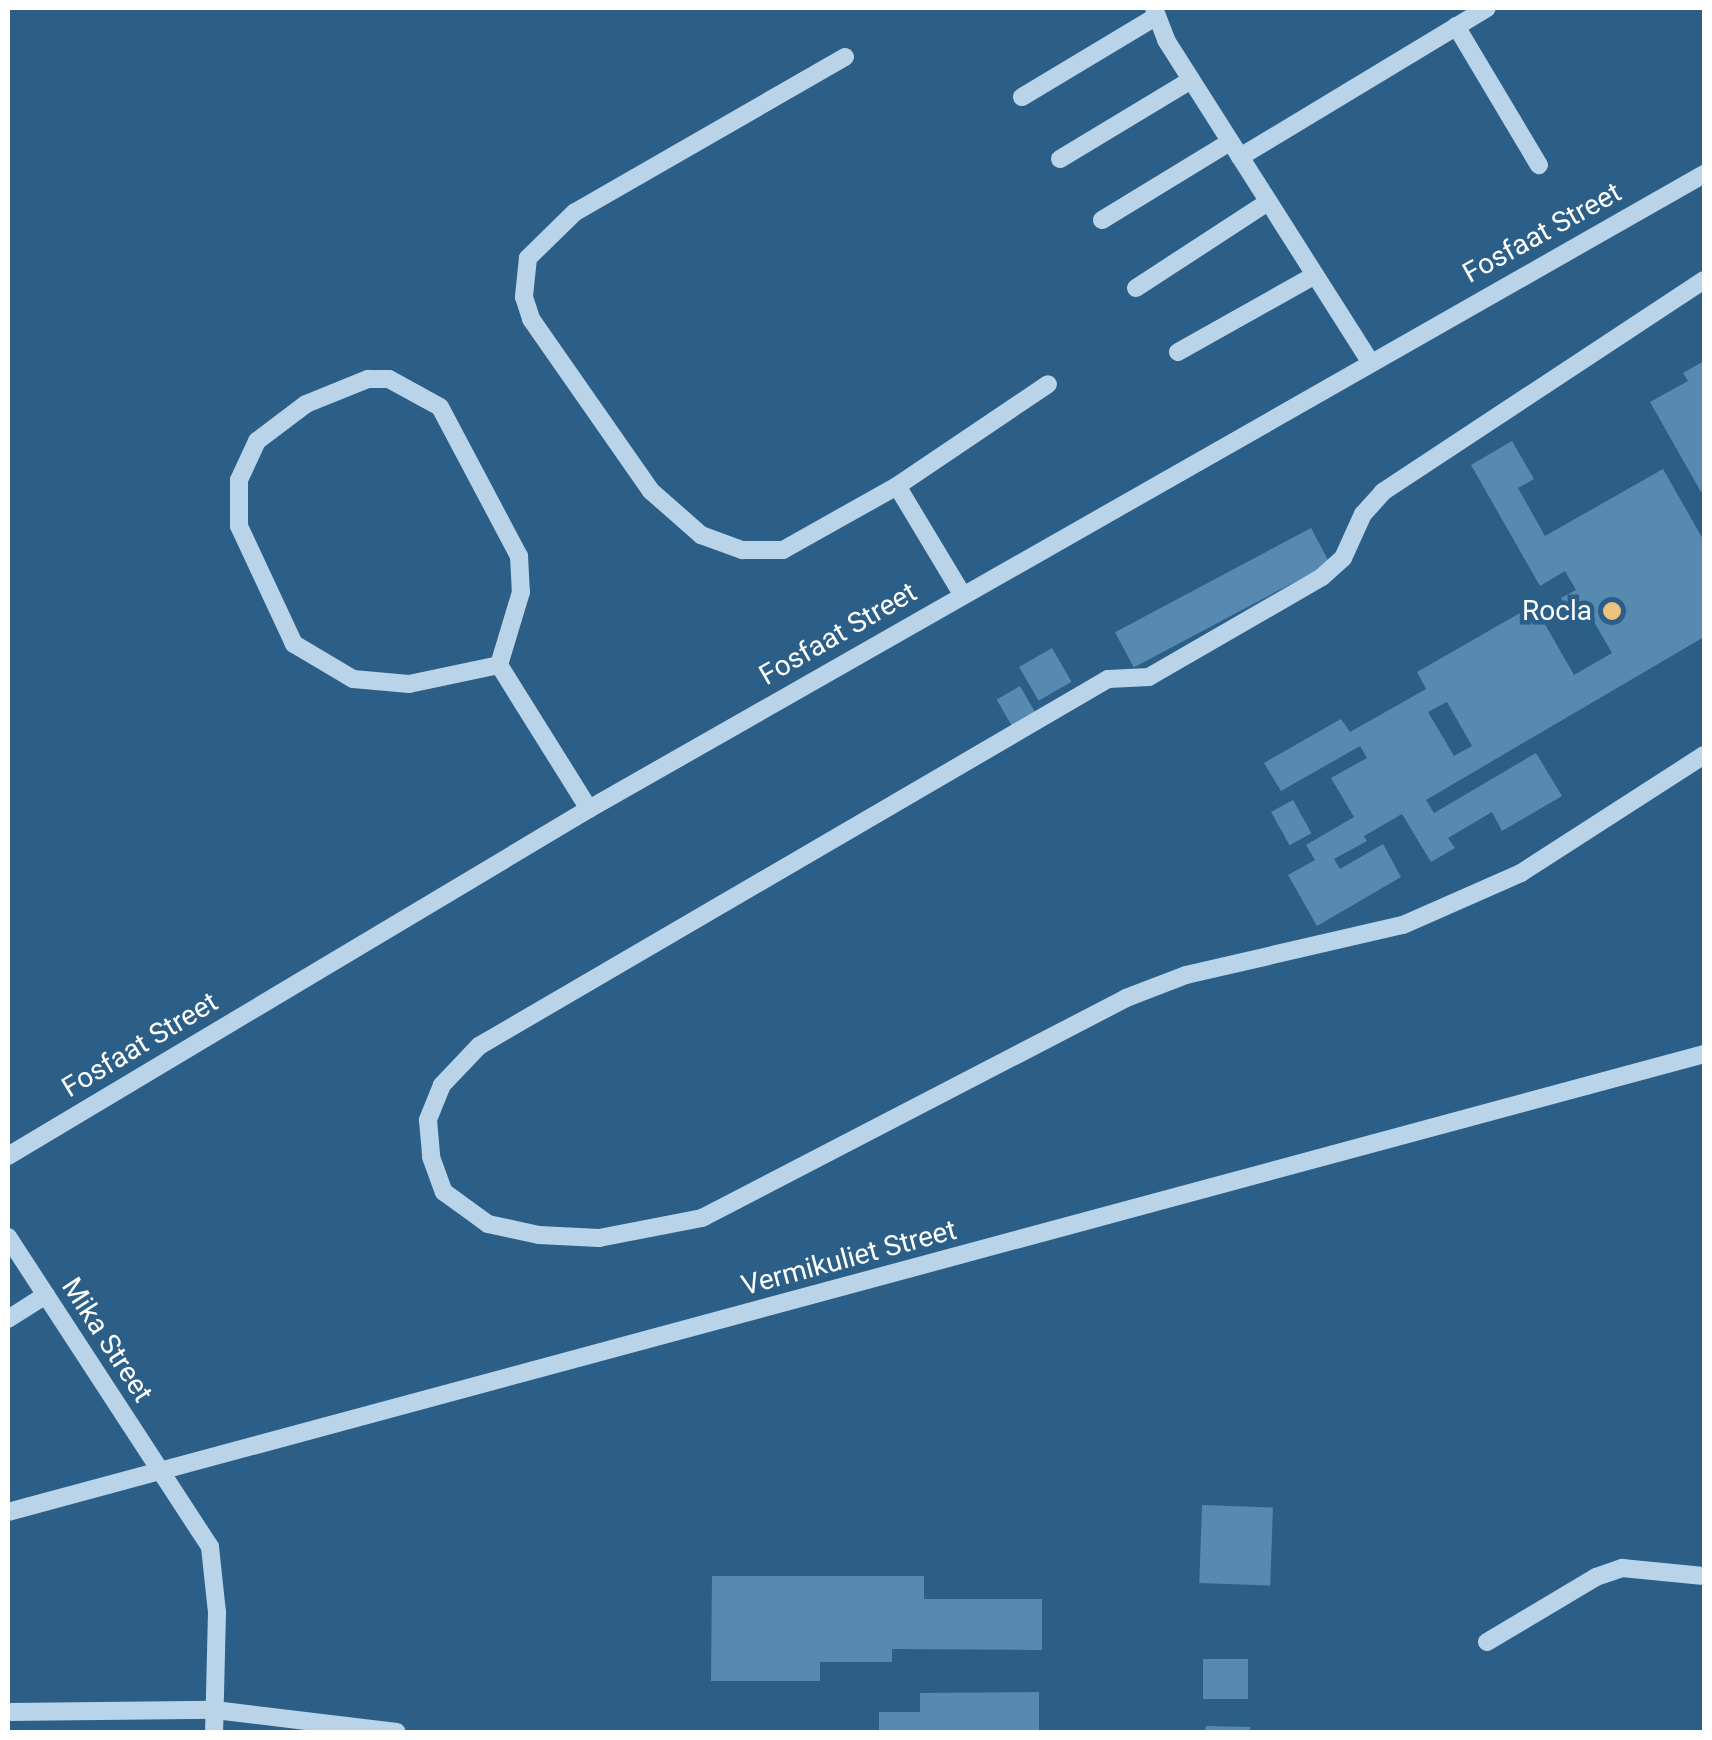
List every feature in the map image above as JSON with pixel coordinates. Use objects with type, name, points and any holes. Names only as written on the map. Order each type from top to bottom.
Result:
[{"type":"street","points":[[1102,220],[1487,8]]},
{"type":"street","points":[[1022,97],[1155,12],[1191,80],[1370,362]]},
{"type":"street","points":[[1456,26],[1539,165]]},
{"type":"street","points":[[845,56],[575,212],[528,258],[524,296],[531,319],[652,491],[701,536],[742,550],[783,550],[896,486],[1048,384]]},
{"type":"street","points":[[1060,159],[1191,80]]},
{"type":"street","name":"Fosfaat Street","points":[[8,1156],[589,808],[1704,174]]},
{"type":"street","points":[[1136,288],[1268,202]]},
{"type":"street","points":[[1178,352],[1314,275]]},
{"type":"street","points":[[1704,280],[1382,492],[1363,514],[1343,558],[1322,578],[1149,677],[1108,679],[480,1046],[442,1085],[428,1120],[431,1157],[444,1192],[488,1224],[505,1228],[599,1238],[702,1218],[1126,998],[1186,975],[1403,925],[1521,872],[1704,755]]},
{"type":"street","points":[[499,665],[410,684],[353,679],[294,644],[240,526],[240,480],[257,440],[306,404],[368,379],[389,379],[440,407],[519,556],[520,592],[499,665],[589,808]]},
{"type":"street","points":[[896,486],[962,594]]},
{"type":"street","name":"Vermikuliet Street","points":[[8,1512],[1704,1054]]},
{"type":"street","name":"Mika Street","points":[[8,1237],[210,1547],[217,1612],[214,1732]]},
{"type":"street","points":[[8,1319],[46,1295]]},
{"type":"street","points":[[1486,1642],[1596,1577],[1622,1568],[1704,1576]]},
{"type":"street","points":[[8,1712],[214,1710],[398,1732]]},
{"type":"building","points":[[1704,361],[1701,492],[1650,402],[1688,381],[1683,373]]},
{"type":"building","points":[[1512,441],[1534,479],[1518,488],[1545,536],[1663,469],[1704,541],[1704,637],[1426,800],[1434,813],[1536,753],[1562,796],[1502,831],[1492,812],[1448,838],[1455,848],[1431,862],[1402,814],[1364,836],[1367,841],[1334,859],[1340,869],[1383,844],[1401,877],[1317,926],[1288,875],[1315,860],[1306,845],[1354,817],[1331,778],[1367,758],[1360,746],[1281,791],[1264,763],[1341,719],[1350,732],[1426,689],[1417,672],[1534,605],[1574,675],[1612,653],[1590,615],[1575,623],[1561,598],[1576,590],[1565,571],[1540,586],[1471,465]],"holes":[[[1447,702],[1472,746],[1454,756],[1428,712]]]},
{"type":"building","points":[[1311,528],[1330,563],[1134,668],[1115,632]]},
{"type":"building","points":[[1052,648],[1072,682],[1039,701],[1019,667]]},
{"type":"building","points":[[1020,686],[1037,715],[1014,729],[997,700]]},
{"type":"building","points":[[1293,800],[1311,833],[1290,845],[1271,812]]},
{"type":"building","points":[[1202,1505],[1273,1507],[1270,1585],[1199,1583]]},
{"type":"building","points":[[712,1576],[924,1576],[924,1599],[1042,1599],[1042,1650],[892,1649],[892,1662],[820,1662],[820,1681],[711,1681]]},
{"type":"building","points":[[1203,1659],[1248,1659],[1248,1699],[1203,1699]]},
{"type":"building","points":[[1039,1692],[1039,1732],[879,1732],[879,1712],[920,1712],[920,1693]]},
{"type":"building","points":[[1206,1726],[1250,1727],[1250,1732],[1205,1732]]},
{"type":"place","name":"Rocla","points":[[1612,611]]}]
